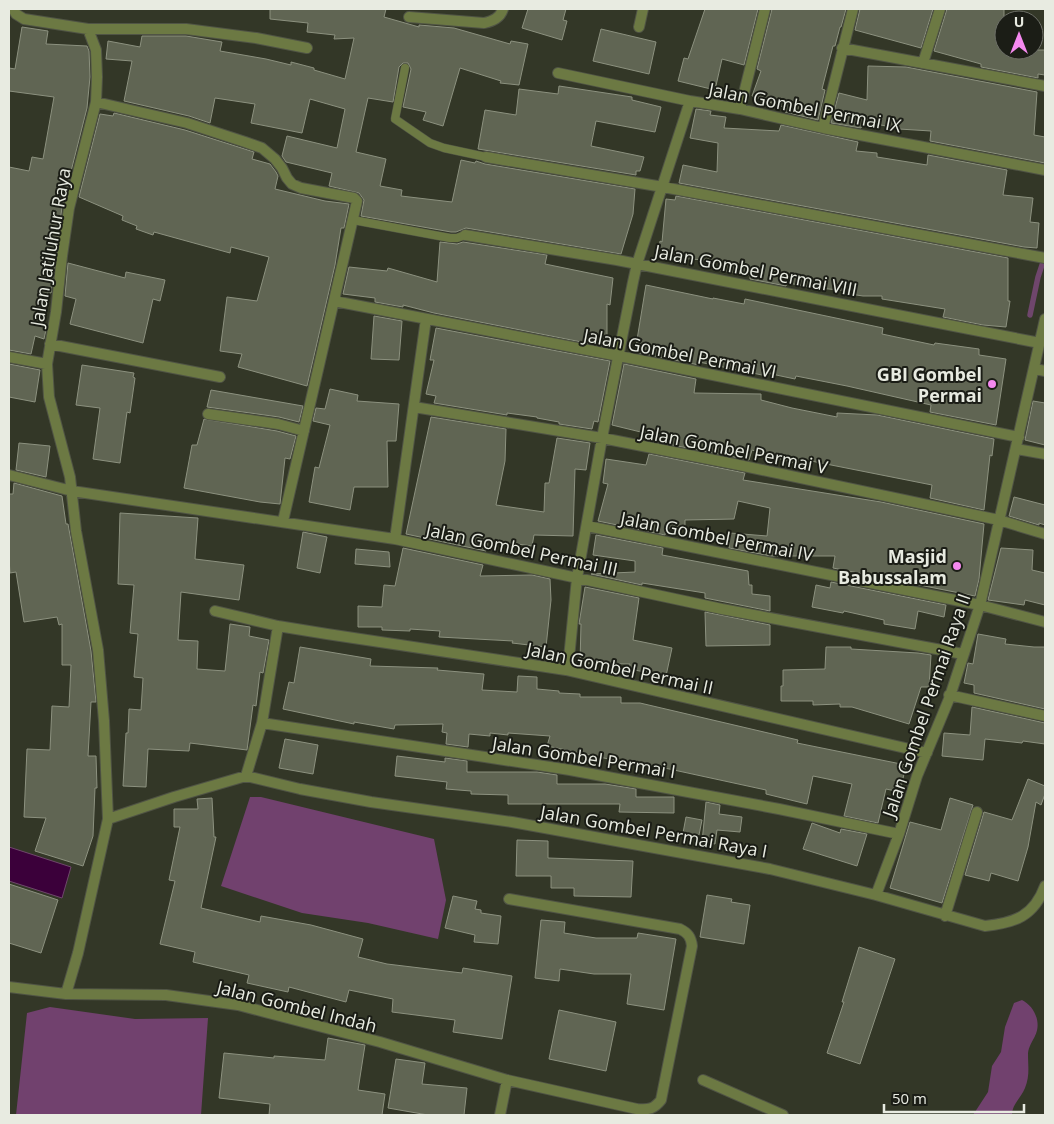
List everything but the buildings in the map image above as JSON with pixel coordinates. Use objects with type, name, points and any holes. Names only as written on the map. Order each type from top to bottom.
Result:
[{"type":"street","points":[[14,9],[16,14],[24,19],[88,29],[186,29],[256,38],[307,48]]},
{"type":"street","points":[[409,17],[484,23],[493,21],[500,16],[503,9]]},
{"type":"street","points":[[639,27],[644,9]]},
{"type":"street","points":[[740,109],[766,9]]},
{"type":"street","points":[[823,128],[853,9]]},
{"type":"street","points":[[923,63],[940,9]]},
{"type":"street","name":"Jalan Jatiluhur Raya","points":[[66,994],[78,953],[108,818],[104,721],[98,650],[76,532],[70,477],[50,397],[47,364],[56,312],[69,208],[96,102],[96,50],[88,29]]},
{"type":"street","points":[[842,48],[1045,86]]},
{"type":"street","name":"Jalan Gombel Permai IX","points":[[558,73],[690,101],[740,109],[823,128],[1045,170]]},
{"type":"street","points":[[566,670],[569,658],[577,578],[602,438],[637,264],[690,101]]},
{"type":"street","points":[[96,102],[187,123],[262,148],[282,168],[292,184],[301,188],[356,199],[357,203],[283,521]]},
{"type":"street","points":[[486,157],[663,187],[1045,258]]},
{"type":"street","name":"Jalan Gombel Permai VIII","points":[[465,235],[637,264],[1040,343]]},
{"type":"street","name":"Jalan Gombel Permai VI","points":[[334,301],[619,356],[1019,438]]},
{"type":"street","points":[[395,539],[426,319]]},
{"type":"street","name":"Jalan Gombel Permai Raya II","points":[[876,895],[899,834],[917,776],[949,695],[980,605],[1016,449],[1040,370],[1040,343],[1045,319]]},
{"type":"street","points":[[50,344],[220,377]]},
{"type":"street","points":[[9,357],[47,364]]},
{"type":"street","name":"Jalan Gombel Permai V","points":[[414,407],[602,438],[734,464],[999,520],[1045,534]]},
{"type":"street","points":[[208,414],[278,424],[304,431]]},
{"type":"street","points":[[1016,449],[1045,454]]},
{"type":"street","name":"Jalan Gombel Permai III","points":[[9,476],[72,491],[395,539],[722,608],[963,654]]},
{"type":"street","name":"Jalan Gombel Permai IV","points":[[587,526],[980,605],[1045,622]]},
{"type":"street","name":"Jalan Gombel Permai II","points":[[215,611],[278,626],[566,670],[927,753]]},
{"type":"street","points":[[108,818],[246,776],[262,723],[278,626]]},
{"type":"street","points":[[949,695],[1045,716]]},
{"type":"street","name":"Jalan Gombel Permai I","points":[[262,723],[570,770],[779,809],[899,834]]},
{"type":"street","name":"Jalan Gombel Permai Raya I","points":[[246,776],[371,802],[512,822],[770,869],[876,895],[985,926],[1003,925],[1020,919],[1032,910],[1044,891]]},
{"type":"street","points":[[945,916],[976,812]]},
{"type":"street","name":"Jalan Gombel Indah","points":[[9,986],[66,994],[166,995],[238,1005],[380,1042],[506,1080],[637,1109],[647,1110],[655,1107],[661,1100],[692,946],[690,936],[680,929],[509,899]]},
{"type":"street","points":[[500,1115],[506,1080]]},
{"type":"street","points":[[703,1080],[783,1115]]},
{"type":"lane","points":[[405,68],[395,119],[430,143],[486,157]]},
{"type":"lane","points":[[353,220],[450,238],[465,235]]},
{"type":"shaded area","points":[[250,797],[261,797],[434,839],[446,900],[438,939],[368,923],[302,913],[221,886]]},
{"type":"shaded area","points":[[9,847],[71,867],[62,898],[9,881]]},
{"type":"shaded area","points":[[1022,1000],[1033,1010],[1038,1025],[1028,1051],[1027,1084],[1013,1108],[1012,1115],[973,1115],[988,1092],[992,1066],[1001,1052],[1005,1027],[1014,1003]]},
{"type":"shaded area","points":[[50,1007],[135,1019],[208,1018],[201,1115],[16,1115],[27,1013]]},
{"type":"waterway","points":[[1030,315],[1038,277],[1045,256]]},
{"type":"place","name":"GBI Gombel Permai","points":[[992,384]]},
{"type":"place","name":"Masjid Babussalam","points":[[957,566]]}]
